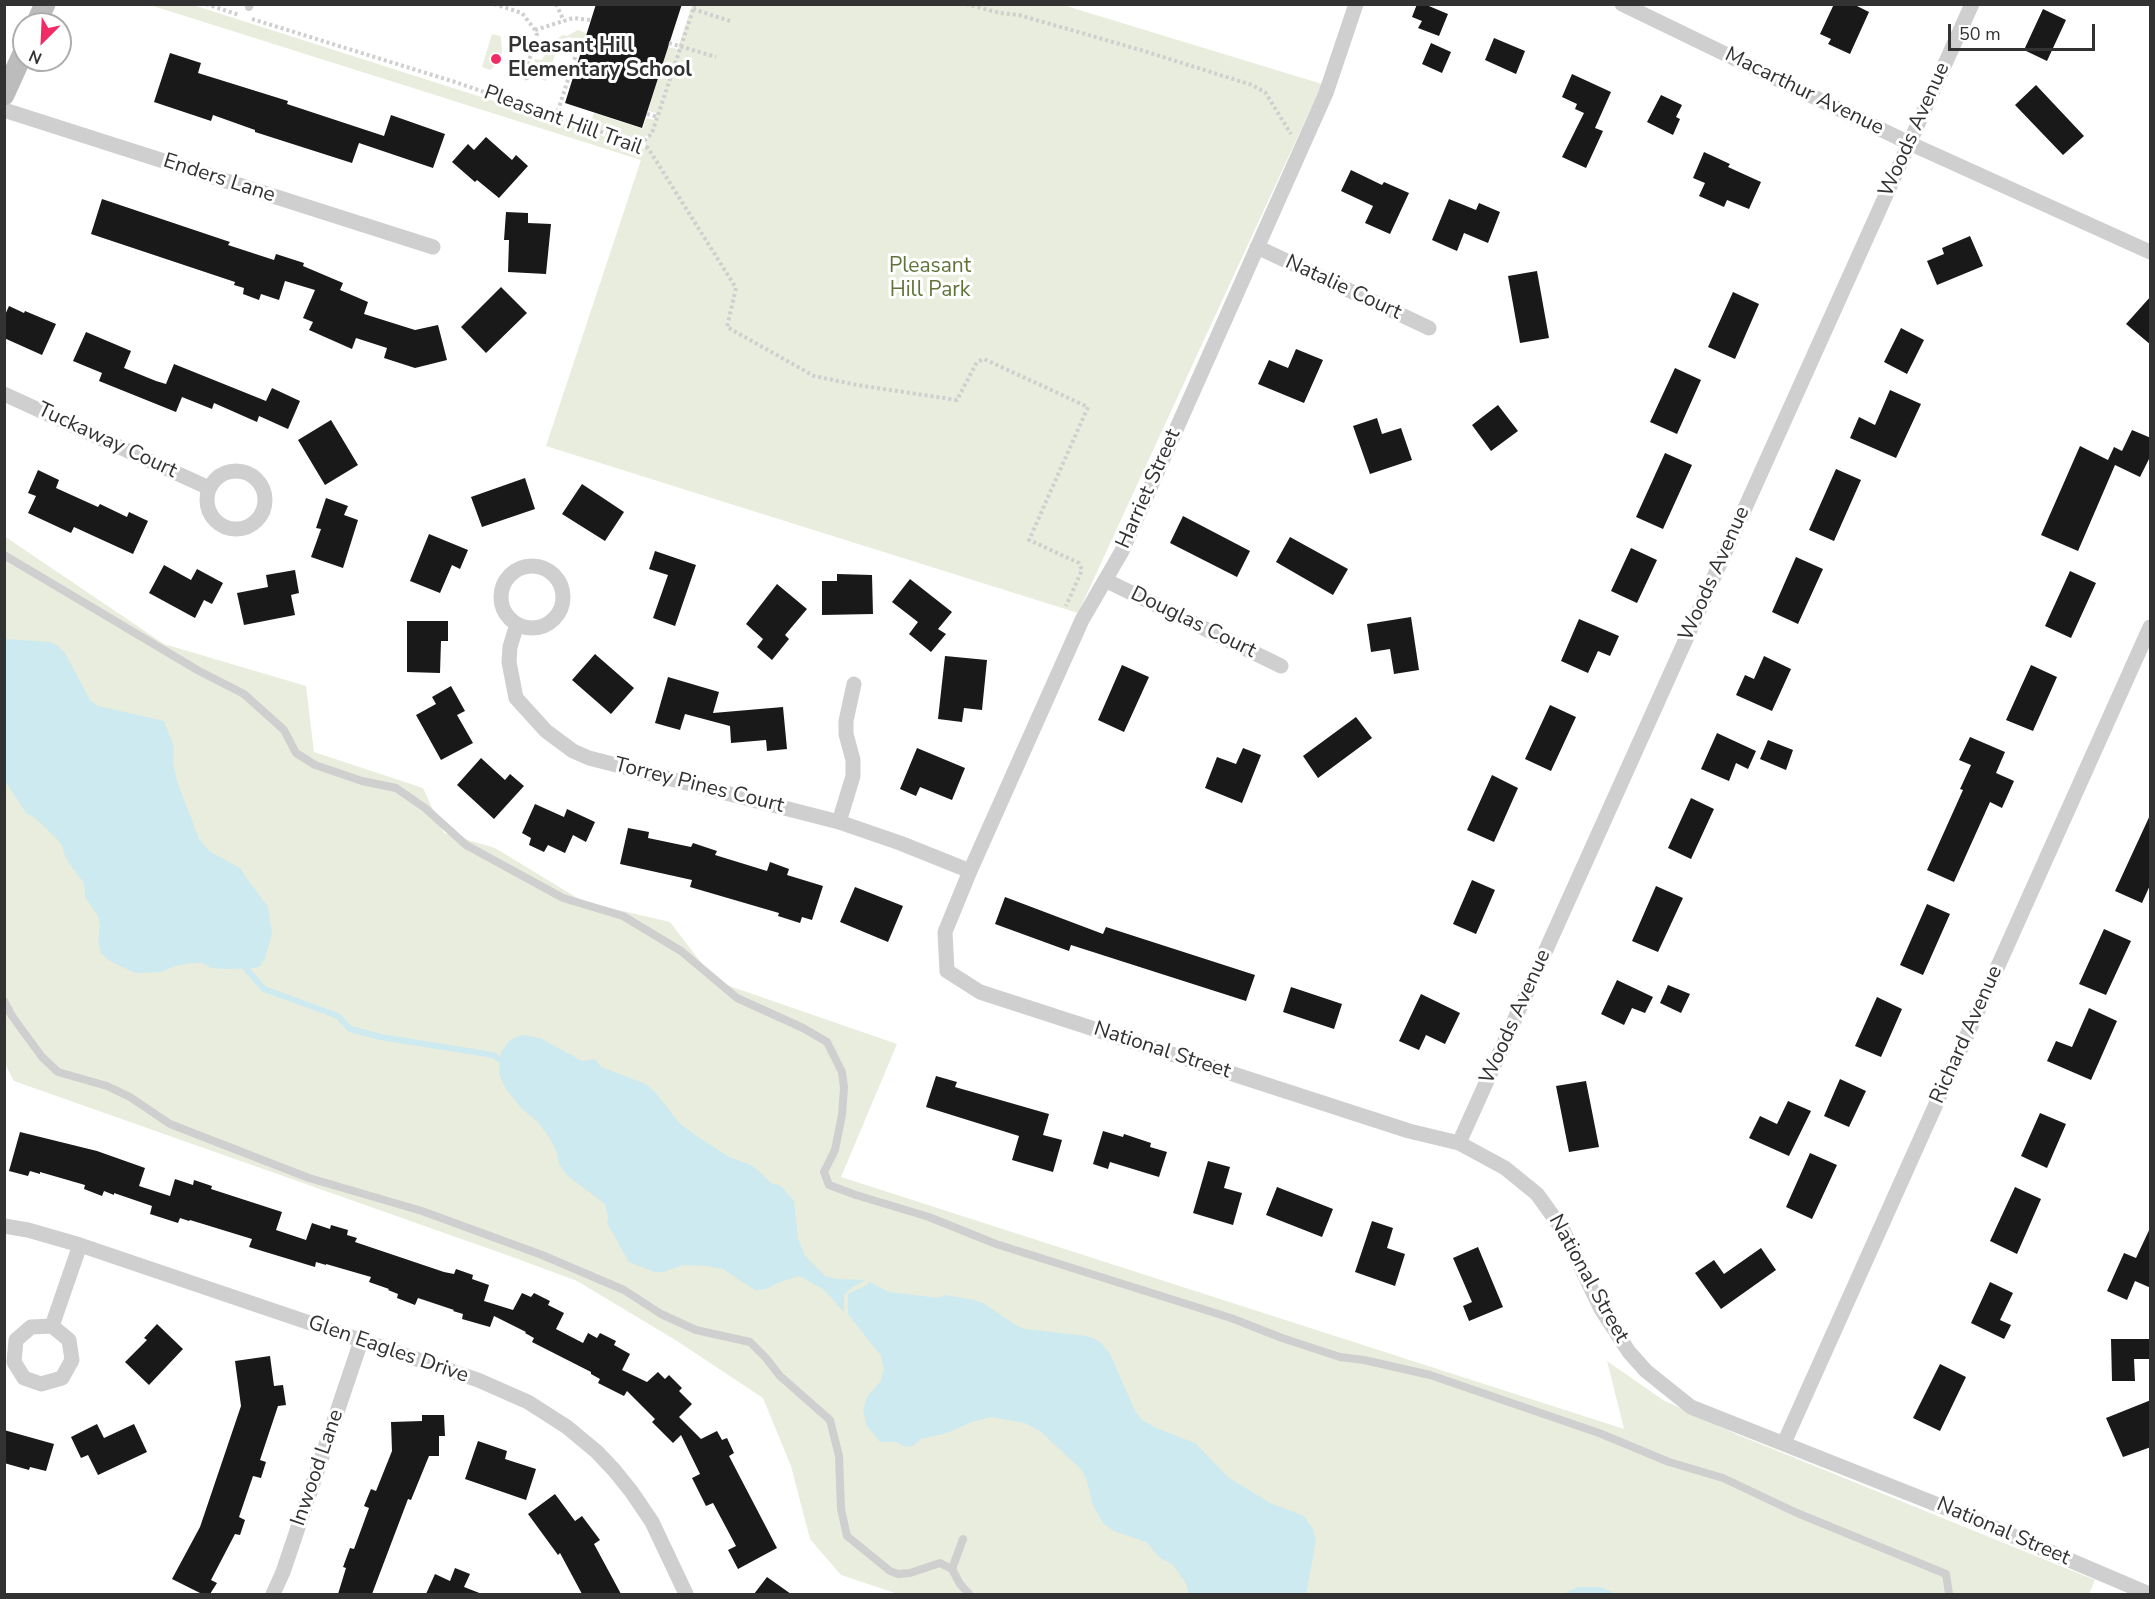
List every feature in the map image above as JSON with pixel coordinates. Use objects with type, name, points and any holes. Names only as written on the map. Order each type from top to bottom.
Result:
[{"type":"street","name":"Harriet Street","points":[[947,971],[945,932],[970,871],[1082,620],[1122,551],[1257,248],[1326,93],[1356,4]]},
{"type":"street","name":"Macarthur Avenue","points":[[1622,4],[1909,143],[2151,252]]},
{"type":"street","name":"Woods Avenue","points":[[1460,1143],[1971,4]]},
{"type":"street","points":[[4,95],[14,72]]},
{"type":"street","name":"Enders Lane","points":[[4,110],[433,247]]},
{"type":"street","name":"Natalie Court","points":[[1257,248],[1429,328]]},
{"type":"street","name":"Tuckaway Court","points":[[4,394],[209,488]]},
{"type":"street","points":[[530,565],[549,570],[562,587],[562,608],[548,624],[527,628],[517,624],[503,610],[501,590],[505,581],[511,573],[530,565]]},
{"type":"street","name":"Douglas Court","points":[[1105,580],[1281,666]]},
{"type":"street","name":"Torrey Pines Court","points":[[517,624],[510,646],[509,662],[516,698],[559,742],[589,758],[839,822],[970,871]]},
{"type":"street","name":"Richard Avenue","points":[[1784,1443],[2151,627]]},
{"type":"street","points":[[839,822],[853,776],[853,760],[846,734],[846,721],[855,684]]},
{"type":"street","name":"National Street","points":[[947,971],[980,992],[1409,1131],[1460,1143],[1505,1168],[1521,1180],[1548,1208],[1563,1230],[1610,1325],[1629,1352],[1646,1371],[1691,1407],[1971,1518],[2149,1594]]},
{"type":"street","name":"Glen Eagles Drive","points":[[4,1226],[80,1245],[361,1341],[507,1392],[548,1414],[597,1452],[631,1491],[656,1530],[686,1594]]},
{"type":"street","points":[[52,1326],[80,1245]]},
{"type":"street","name":"Inwood Lane","points":[[273,1594],[283,1572],[361,1341]]},
{"type":"lane","points":[[4,555],[199,671],[244,694],[284,730],[297,753],[315,765],[362,781],[396,788],[425,808],[466,845],[563,898],[623,916],[681,951],[737,998],[803,1028],[827,1042],[842,1072],[844,1088],[842,1115],[835,1149],[824,1172],[829,1185],[930,1217],[996,1244],[1231,1318],[1340,1357],[1430,1375],[1599,1432],[1669,1462],[1723,1478],[1808,1518],[1946,1574],[1949,1594]]},
{"type":"lane","points":[[4,1001],[42,1058],[58,1072],[107,1086],[130,1097],[170,1124],[309,1178],[422,1211],[543,1255],[624,1290],[661,1314],[696,1330],[750,1342],[780,1376],[830,1420],[838,1456],[841,1509],[847,1536],[890,1571],[898,1574],[940,1563],[952,1569],[960,1584],[969,1594]]},
{"type":"lane","points":[[952,1569],[963,1539]]},
{"type":"path","points":[[206,4],[240,15]]},
{"type":"path","points":[[494,4],[522,13],[535,30],[537,35],[525,73],[527,80]]},
{"type":"path","points":[[556,4],[564,21]]},
{"type":"path","points":[[966,4],[1018,15],[1252,85],[1265,92],[1286,128],[1296,139]]},
{"type":"path","points":[[640,145],[652,133],[694,7],[730,21]]},
{"type":"path","points":[[535,30],[573,18],[591,20]]},
{"type":"path","name":"Pleasant Hill Trail","points":[[251,19],[454,82],[648,148],[736,288],[727,327],[814,376],[957,400],[977,362],[984,359],[1088,407],[1029,540],[1079,563],[1082,570],[1066,606]]},
{"type":"path","points":[[669,43],[716,57]]},
{"type":"path","points":[[556,117],[579,45]]},
{"type":"path","points":[[647,114],[657,117]]},
{"type":"green space","name":"Pleasant Hill Park","points":[[150,5],[193,5],[644,149],[649,133],[639,142],[589,126],[594,113],[643,129],[646,118],[654,120],[656,113],[648,111],[668,47],[677,49],[675,57],[692,5],[1063,5],[1322,84],[1078,613],[546,446],[641,160]]},
{"type":"green space","points":[[578,30],[586,33],[583,41],[568,37],[558,46],[546,81],[531,76],[535,59],[542,60],[556,39]]},
{"type":"green space","points":[[492,34],[500,36],[502,52],[498,63],[490,70],[482,67]]},
{"type":"green space","points":[[4,536],[164,644],[306,686],[314,752],[423,788],[444,833],[495,848],[584,902],[670,922],[715,981],[897,1044],[841,1177],[1624,1429],[1607,1361],[1663,1400],[1736,1434],[2095,1580],[2089,1594],[898,1594],[841,1575],[810,1539],[791,1466],[763,1398],[677,1341],[577,1281],[14,1081],[4,1062]]},
{"type":"water","points":[[5,639],[50,642],[58,646],[65,653],[90,700],[98,706],[164,721],[174,747],[173,762],[177,782],[199,839],[209,851],[240,868],[268,907],[272,934],[265,958],[260,966],[226,969],[211,968],[202,963],[191,963],[161,972],[135,973],[110,961],[102,954],[98,943],[100,925],[98,916],[85,897],[84,883],[65,856],[62,845],[34,817],[27,814],[5,781]]},
{"type":"water","points":[[522,1035],[540,1038],[582,1061],[595,1059],[601,1067],[646,1084],[680,1124],[729,1157],[753,1166],[772,1184],[780,1185],[794,1201],[798,1239],[805,1256],[825,1276],[836,1279],[865,1280],[844,1295],[844,1312],[823,1289],[799,1276],[766,1289],[755,1290],[723,1269],[683,1265],[664,1272],[655,1272],[629,1262],[607,1223],[605,1204],[568,1176],[559,1164],[557,1152],[549,1137],[538,1122],[522,1109],[506,1089],[499,1074],[501,1052],[510,1040]]},
{"type":"water","points":[[869,1282],[889,1292],[938,1298],[945,1295],[974,1300],[983,1303],[1025,1329],[1087,1336],[1099,1341],[1110,1354],[1135,1411],[1142,1420],[1195,1443],[1229,1478],[1270,1503],[1304,1516],[1313,1529],[1316,1541],[1306,1594],[1189,1594],[1186,1583],[1173,1565],[1159,1557],[1146,1542],[1114,1531],[1104,1524],[1093,1506],[1086,1478],[1081,1469],[1040,1431],[1025,1423],[991,1417],[947,1433],[921,1439],[912,1446],[906,1447],[897,1442],[880,1442],[866,1424],[863,1410],[867,1397],[880,1382],[884,1369],[881,1356],[848,1314],[848,1294]]},
{"type":"water","points":[[1578,1587],[1601,1587],[1616,1594],[1563,1594]]},
{"type":"building","points":[[596,4],[682,4],[642,128],[565,103]]},
{"type":"building","points":[[1417,4],[1424,4],[1448,14],[1439,36],[1418,28],[1422,21],[1412,17]]},
{"type":"building","points":[[1834,4],[1853,4],[1869,12],[1850,54],[1828,44],[1831,39],[1820,34]]},
{"type":"building","points":[[2043,9],[2066,20],[2047,61],[2024,50]]},
{"type":"building","points":[[1494,38],[1525,51],[1516,74],[1485,60]]},
{"type":"building","points":[[1431,43],[1451,52],[1442,73],[1422,64]]},
{"type":"building","points":[[170,53],[201,63],[198,73],[288,101],[287,104],[384,136],[391,115],[445,134],[433,168],[359,143],[352,163],[255,132],[255,130],[213,115],[211,121],[154,102]]},
{"type":"building","points":[[1572,74],[1611,92],[1595,128],[1603,131],[1586,168],[1562,157],[1584,113],[1575,109],[1577,104],[1562,97]]},
{"type":"building","points":[[2036,85],[2084,136],[2063,155],[2015,105]]},
{"type":"building","points":[[1661,95],[1682,105],[1676,117],[1680,119],[1673,135],[1647,122]]},
{"type":"building","points":[[486,137],[512,160],[516,155],[528,166],[499,198],[477,180],[475,182],[452,162],[468,144],[474,150]]},
{"type":"building","points":[[1704,152],[1730,164],[1728,167],[1761,182],[1749,209],[1727,200],[1724,207],[1699,196],[1705,183],[1693,178]]},
{"type":"building","points":[[1351,170],[1382,185],[1384,182],[1409,193],[1390,234],[1365,223],[1373,206],[1341,191]]},
{"type":"building","points":[[102,199],[230,242],[228,245],[274,260],[276,254],[304,263],[303,266],[343,283],[340,290],[368,302],[364,314],[415,330],[438,325],[447,360],[415,368],[384,358],[387,348],[356,338],[352,349],[309,330],[313,322],[303,318],[315,290],[285,281],[279,300],[261,294],[259,300],[243,294],[244,288],[234,285],[235,282],[91,234]]},
{"type":"building","points":[[1449,199],[1476,210],[1479,203],[1500,212],[1488,243],[1464,233],[1457,251],[1432,240]]},
{"type":"building","points":[[506,212],[528,213],[528,223],[551,224],[546,274],[508,272],[509,240],[504,240]]},
{"type":"building","points":[[1970,236],[1983,266],[1937,285],[1927,261],[1944,254],[1942,248]]},
{"type":"building","points":[[1537,271],[1549,338],[1520,343],[1508,276]]},
{"type":"building","points":[[501,287],[527,313],[486,353],[461,327]]},
{"type":"building","points":[[1733,292],[1759,304],[1735,359],[1708,347]]},
{"type":"building","points":[[2151,296],[2151,345],[2126,324]]},
{"type":"building","points":[[9,306],[56,324],[42,355],[4,338],[4,317]]},
{"type":"building","points":[[1901,328],[1924,340],[1907,374],[1884,362]]},
{"type":"building","points":[[86,332],[131,351],[124,368],[156,381],[166,384],[174,364],[266,401],[272,388],[300,401],[288,429],[259,416],[257,422],[214,403],[212,409],[182,397],[176,412],[99,381],[102,373],[73,361]]},
{"type":"building","points":[[1296,349],[1323,360],[1304,403],[1258,384],[1269,360],[1288,368]]},
{"type":"building","points":[[1675,368],[1701,380],[1677,434],[1650,422]]},
{"type":"building","points":[[1890,390],[1921,404],[1896,458],[1850,438],[1859,417],[1875,425]]},
{"type":"building","points":[[1498,405],[1518,431],[1491,451],[1472,425]]},
{"type":"building","points":[[1377,418],[1382,434],[1401,428],[1412,460],[1370,474],[1353,426]]},
{"type":"building","points":[[331,420],[358,465],[325,485],[298,440]]},
{"type":"building","points":[[2132,430],[2151,438],[2151,455],[2140,477],[2115,465],[2078,551],[2041,535],[2080,446],[2108,460],[2114,447],[2122,451]]},
{"type":"building","points":[[1665,453],[1692,465],[1663,529],[1636,517]]},
{"type":"building","points":[[1836,469],[1861,480],[1834,541],[1809,530]]},
{"type":"building","points":[[38,470],[59,480],[56,488],[98,507],[100,504],[127,517],[129,512],[148,521],[133,554],[74,527],[71,533],[28,513],[36,496],[28,493]]},
{"type":"building","points":[[525,478],[535,509],[482,527],[471,497]]},
{"type":"building","points":[[582,484],[624,512],[605,541],[562,514]]},
{"type":"building","points":[[326,498],[348,506],[344,515],[358,520],[343,568],[311,557],[321,529],[316,528]]},
{"type":"building","points":[[1183,516],[1250,551],[1237,577],[1170,543]]},
{"type":"building","points":[[429,534],[468,550],[460,569],[452,565],[440,593],[410,581]]},
{"type":"building","points":[[1290,537],[1348,569],[1333,595],[1276,562]]},
{"type":"building","points":[[1631,548],[1657,560],[1637,603],[1611,591]]},
{"type":"building","points":[[655,551],[696,565],[675,626],[653,618],[668,575],[649,569]]},
{"type":"building","points":[[1796,557],[1823,569],[1798,624],[1772,612]]},
{"type":"building","points":[[164,565],[191,580],[197,569],[223,583],[212,604],[204,600],[195,618],[149,593]]},
{"type":"building","points":[[295,570],[299,593],[291,595],[295,615],[244,625],[237,593],[268,587],[266,575]]},
{"type":"building","points":[[2070,571],[2096,583],[2071,638],[2045,626]]},
{"type":"building","points":[[837,574],[872,575],[873,614],[822,615],[822,581],[837,581]]},
{"type":"building","points":[[910,579],[952,612],[938,629],[946,634],[931,652],[909,634],[918,622],[892,602]]},
{"type":"building","points":[[777,584],[807,609],[785,635],[789,639],[772,660],[757,647],[763,639],[746,624]]},
{"type":"building","points":[[1411,617],[1419,670],[1394,674],[1390,649],[1371,652],[1367,624]]},
{"type":"building","points":[[1579,619],[1619,636],[1610,656],[1598,651],[1588,673],[1561,661]]},
{"type":"building","points":[[407,621],[448,621],[448,641],[441,641],[440,673],[407,672]]},
{"type":"building","points":[[595,654],[634,688],[611,714],[572,680]]},
{"type":"building","points":[[945,656],[987,660],[982,710],[964,708],[962,722],[938,719]]},
{"type":"building","points":[[1764,656],[1791,669],[1772,711],[1736,695],[1745,675],[1754,679]]},
{"type":"building","points":[[1122,665],[1149,677],[1124,732],[1098,720]]},
{"type":"building","points":[[2031,665],[2057,677],[2033,731],[2006,720]]},
{"type":"building","points":[[668,677],[719,692],[713,713],[783,707],[787,749],[767,751],[766,740],[731,743],[730,726],[685,714],[680,730],[655,723]]},
{"type":"building","points":[[451,686],[465,711],[457,715],[473,743],[441,760],[416,715],[436,704],[432,697]]},
{"type":"building","points":[[1550,705],[1576,717],[1551,771],[1525,759]]},
{"type":"building","points":[[1356,717],[1372,738],[1318,778],[1303,756]]},
{"type":"building","points":[[1717,733],[1756,751],[1748,769],[1736,763],[1729,781],[1701,769]]},
{"type":"building","points":[[1970,737],[2005,752],[1996,773],[2014,781],[2002,808],[1990,802],[1954,882],[1927,870],[1963,790],[1960,789],[1971,765],[1959,760]]},
{"type":"building","points":[[1768,740],[1793,750],[1786,770],[1760,759]]},
{"type":"building","points":[[917,748],[965,768],[952,800],[920,787],[916,796],[900,789]]},
{"type":"building","points":[[1243,748],[1261,755],[1242,803],[1205,788],[1217,757],[1236,764]]},
{"type":"building","points":[[481,758],[505,780],[510,774],[524,786],[494,819],[457,785]]},
{"type":"building","points":[[1492,775],[1518,788],[1494,842],[1467,830]]},
{"type":"building","points":[[1691,798],[1714,809],[1691,859],[1668,848]]},
{"type":"building","points":[[535,804],[564,817],[567,809],[595,822],[586,842],[573,835],[565,853],[548,845],[544,852],[529,845],[531,838],[522,833]]},
{"type":"building","points":[[2151,813],[2151,883],[2142,903],[2115,891]]},
{"type":"building","points":[[628,828],[649,832],[648,838],[691,847],[693,843],[717,851],[715,855],[767,871],[770,862],[789,869],[787,875],[823,886],[812,920],[802,917],[800,923],[778,916],[779,913],[690,887],[692,880],[620,864]]},
{"type":"building","points":[[1472,880],[1495,890],[1476,934],[1453,924]]},
{"type":"building","points":[[1656,886],[1683,898],[1658,952],[1632,941]]},
{"type":"building","points":[[855,887],[903,906],[888,942],[840,922]]},
{"type":"building","points":[[1005,897],[1103,934],[1106,927],[1255,975],[1246,1001],[1071,945],[1069,951],[995,924]]},
{"type":"building","points":[[1927,904],[1950,914],[1923,975],[1900,965]]},
{"type":"building","points":[[2104,929],[2131,941],[2106,995],[2079,984]]},
{"type":"building","points":[[1617,980],[1653,997],[1645,1013],[1632,1008],[1624,1025],[1601,1014]]},
{"type":"building","points":[[1668,985],[1690,994],[1681,1013],[1660,1003]]},
{"type":"building","points":[[1291,987],[1342,1004],[1334,1029],[1283,1012]]},
{"type":"building","points":[[1421,994],[1460,1013],[1445,1044],[1426,1035],[1419,1050],[1399,1041]]},
{"type":"building","points":[[1877,997],[1902,1009],[1881,1057],[1855,1046]]},
{"type":"building","points":[[2089,1008],[2117,1021],[2091,1080],[2047,1061],[2056,1041],[2072,1047]]},
{"type":"building","points":[[936,1076],[957,1082],[955,1087],[1049,1114],[1043,1135],[1062,1140],[1053,1172],[1012,1160],[1019,1136],[926,1107]]},
{"type":"building","points":[[1840,1079],[1866,1091],[1849,1127],[1824,1116]]},
{"type":"building","points":[[1586,1081],[1599,1147],[1569,1152],[1556,1086]]},
{"type":"building","points":[[1788,1101],[1811,1111],[1789,1156],[1749,1138],[1760,1116],[1777,1124]]},
{"type":"building","points":[[2040,1113],[2066,1124],[2047,1168],[2021,1156]]},
{"type":"building","points":[[1103,1131],[1123,1137],[1124,1134],[1151,1143],[1150,1147],[1167,1152],[1159,1177],[1110,1162],[1108,1169],[1093,1164]]},
{"type":"building","points":[[20,1132],[97,1151],[145,1168],[139,1186],[170,1196],[175,1179],[193,1185],[194,1180],[212,1186],[211,1189],[282,1212],[276,1230],[306,1240],[312,1223],[330,1229],[331,1225],[348,1230],[347,1235],[357,1238],[355,1242],[444,1272],[454,1274],[456,1269],[473,1275],[472,1279],[489,1285],[484,1301],[513,1310],[522,1293],[531,1297],[534,1293],[550,1301],[548,1305],[564,1313],[556,1329],[583,1343],[588,1333],[597,1338],[600,1333],[616,1341],[614,1345],[630,1354],[622,1370],[647,1382],[658,1372],[665,1379],[669,1375],[682,1388],[679,1391],[692,1404],[679,1417],[701,1439],[717,1431],[722,1440],[727,1438],[734,1453],[729,1456],[777,1548],[738,1569],[728,1550],[736,1546],[713,1503],[706,1506],[692,1478],[700,1474],[681,1435],[673,1443],[652,1422],[655,1419],[627,1391],[624,1396],[598,1383],[600,1379],[591,1372],[532,1342],[534,1338],[526,1332],[494,1316],[490,1327],[462,1319],[463,1314],[418,1298],[415,1305],[397,1298],[398,1294],[389,1289],[369,1282],[371,1277],[316,1262],[315,1267],[249,1247],[252,1239],[190,1220],[180,1218],[178,1223],[150,1214],[152,1206],[114,1193],[114,1195],[104,1191],[102,1196],[84,1189],[85,1185],[40,1172],[40,1174],[30,1171],[28,1176],[9,1171]]},
{"type":"building","points":[[1810,1153],[1837,1165],[1812,1219],[1786,1207]]},
{"type":"building","points":[[1208,1161],[1230,1167],[1224,1188],[1242,1193],[1233,1225],[1193,1213]]},
{"type":"building","points":[[1277,1187],[1333,1209],[1322,1237],[1266,1215]]},
{"type":"building","points":[[2015,1187],[2041,1199],[2017,1254],[1990,1241]]},
{"type":"building","points":[[1372,1221],[1393,1228],[1387,1248],[1405,1254],[1395,1286],[1355,1272]]},
{"type":"building","points":[[2151,1226],[2151,1288],[2135,1281],[2127,1300],[2107,1291],[2124,1253],[2136,1258]]},
{"type":"building","points":[[1478,1247],[1503,1307],[1469,1321],[1463,1306],[1472,1302],[1453,1258]]},
{"type":"building","points":[[1761,1248],[1776,1270],[1721,1309],[1695,1273],[1714,1260],[1724,1274]]},
{"type":"building","points":[[1990,1282],[2013,1293],[2000,1320],[2011,1325],[2004,1339],[1971,1323]]},
{"type":"building","points":[[157,1324],[183,1349],[149,1385],[125,1362],[147,1340],[144,1338]]},
{"type":"building","points":[[2111,1339],[2149,1339],[2149,1359],[2134,1359],[2135,1381],[2112,1381]]},
{"type":"building","points":[[270,1356],[274,1386],[283,1385],[286,1405],[278,1406],[260,1460],[266,1462],[261,1478],[253,1476],[239,1517],[245,1520],[240,1535],[235,1534],[211,1580],[217,1583],[210,1594],[202,1594],[172,1579],[200,1527],[241,1406],[235,1361]]},
{"type":"building","points":[[1940,1364],[1966,1377],[1940,1431],[1913,1418]]},
{"type":"building","points":[[2151,1400],[2151,1447],[2123,1457],[2106,1418]]},
{"type":"building","points":[[422,1415],[444,1415],[445,1436],[439,1436],[439,1456],[429,1456],[411,1500],[408,1499],[372,1594],[338,1594],[346,1568],[343,1567],[350,1548],[354,1549],[369,1508],[364,1506],[371,1489],[376,1491],[392,1451],[391,1422],[422,1421]]},
{"type":"building","points":[[97,1424],[104,1438],[134,1424],[147,1452],[98,1475],[88,1455],[81,1458],[71,1437]]},
{"type":"building","points":[[4,1430],[54,1444],[46,1471],[30,1467],[29,1470],[4,1463]]},
{"type":"building","points":[[478,1441],[507,1451],[505,1459],[536,1469],[526,1500],[465,1479]]},
{"type":"building","points":[[555,1494],[575,1521],[582,1516],[600,1540],[594,1544],[621,1594],[582,1594],[560,1553],[558,1555],[528,1514]]},
{"type":"building","points":[[455,1568],[470,1574],[464,1587],[482,1594],[426,1594],[435,1574],[450,1581]]},
{"type":"building","points":[[767,1577],[791,1594],[754,1594]]},
{"type":"waterway","points":[[241,963],[264,989],[338,1016],[350,1029],[381,1037],[493,1055],[506,1064]]},
{"type":"place","name":"Pleasant Hill Elementary School","points":[[496,59]]}]
